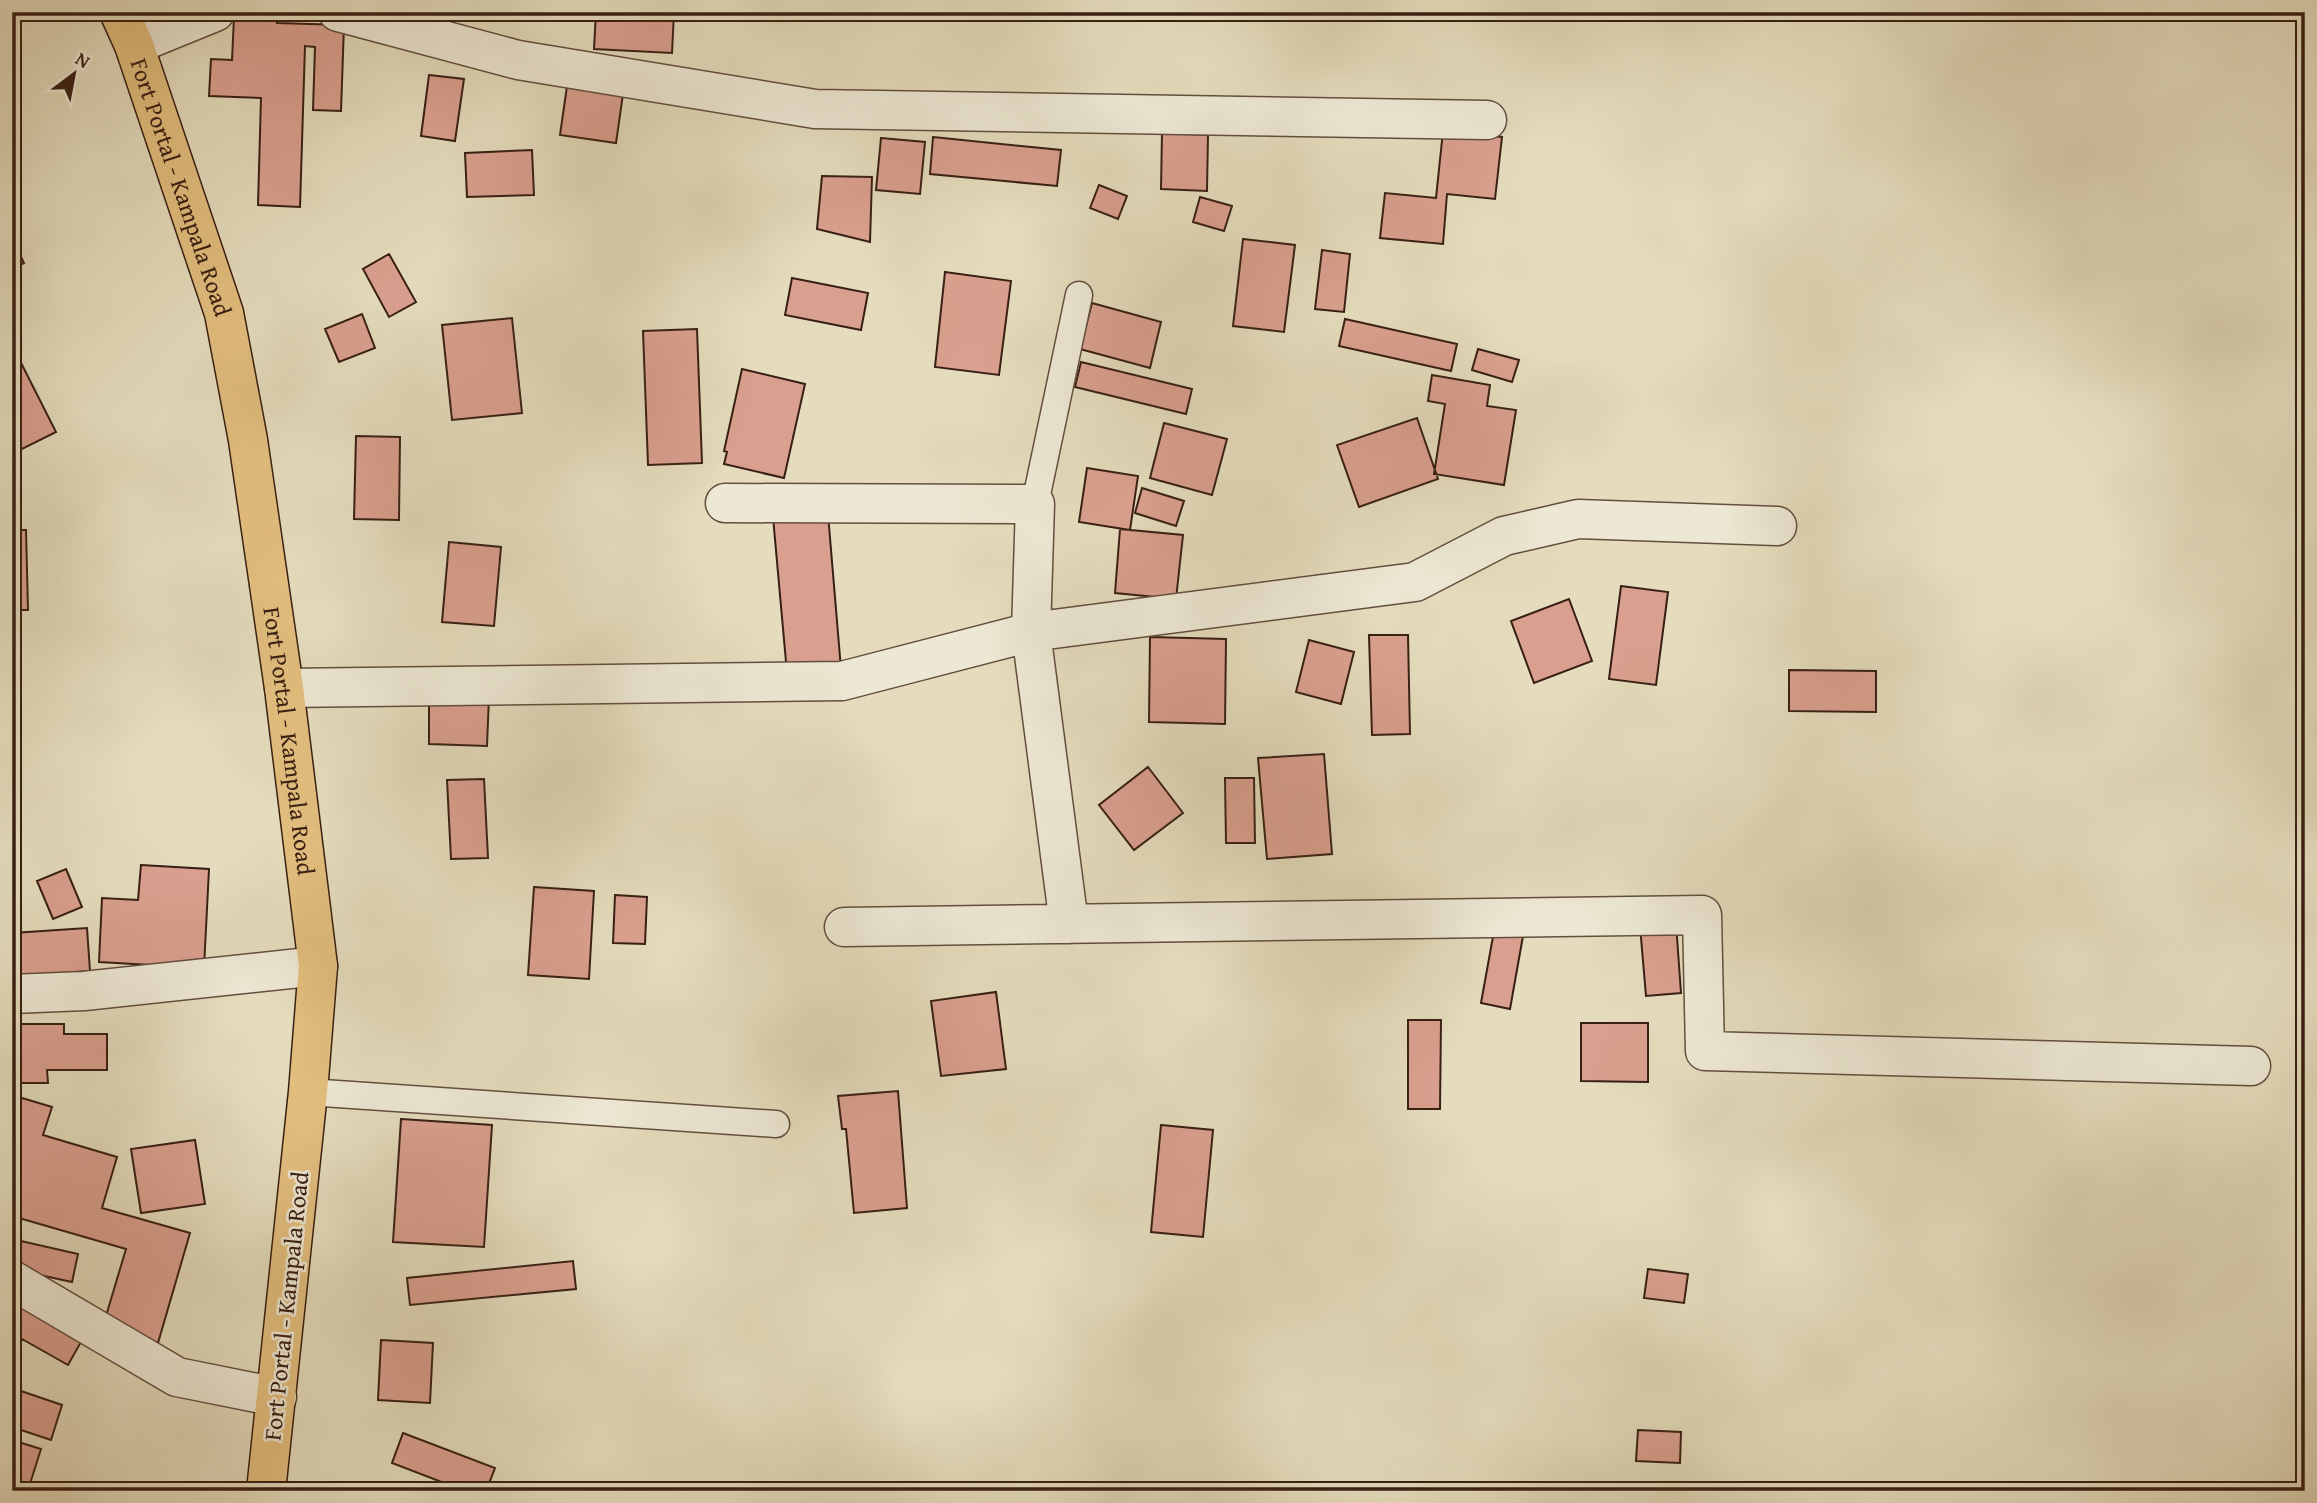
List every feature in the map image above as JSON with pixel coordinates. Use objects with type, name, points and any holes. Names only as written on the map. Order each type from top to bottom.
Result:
[{"type":"main road","name":"Fort Portal - Kampala Road","points":[[127,29],[224,313],[248,440],[284,688],[318,966],[309,1092],[267,1491]]},
{"type":"street","points":[[127,29],[215,12]]},
{"type":"street","points":[[338,12],[518,60],[815,109],[1487,120]]},
{"type":"street","points":[[725,503],[1035,504],[1031,632],[1069,924]]},
{"type":"street","points":[[284,688],[842,681],[1031,632],[1415,582],[1504,537],[1578,519],[1777,526]]},
{"type":"street","points":[[844,927],[1702,915],[1705,1051],[2251,1066]]},
{"type":"street","points":[[12,994],[84,991],[318,966]]},
{"type":"street","points":[[12,1280],[177,1377],[277,1397]]},
{"type":"lane","points":[[1035,504],[1079,295]]},
{"type":"lane","points":[[309,1092],[776,1124]]},
{"type":"building","points":[[596,12],[674,12],[672,53],[594,49]]},
{"type":"building","points":[[234,17],[277,18],[277,23],[344,25],[341,111],[313,110],[315,47],[305,46],[300,207],[258,205],[261,98],[209,96],[211,59],[232,60]]},
{"type":"building","points":[[429,75],[464,79],[455,141],[421,136]]},
{"type":"building","points":[[567,86],[623,94],[616,143],[560,135]]},
{"type":"building","points":[[1443,131],[1502,137],[1495,199],[1447,194],[1443,244],[1380,238],[1385,193],[1436,198]]},
{"type":"building","points":[[1162,133],[1208,135],[1207,191],[1161,189]]},
{"type":"building","points":[[933,137],[1061,150],[1057,186],[930,174]]},
{"type":"building","points":[[881,138],[925,142],[920,194],[876,190]]},
{"type":"building","points":[[532,150],[534,195],[467,197],[465,153]]},
{"type":"building","points":[[822,176],[872,177],[870,242],[817,229]]},
{"type":"building","points":[[1099,185],[1127,196],[1118,219],[1090,208]]},
{"type":"building","points":[[1200,197],[1232,206],[1224,231],[1193,222]]},
{"type":"building","points":[[12,239],[24,263],[12,269]]},
{"type":"building","points":[[1243,239],[1295,245],[1284,332],[1233,326]]},
{"type":"building","points":[[1322,250],[1350,254],[1344,312],[1315,309]]},
{"type":"building","points":[[389,254],[416,302],[389,317],[363,269]]},
{"type":"building","points":[[945,272],[1011,281],[999,375],[935,367]]},
{"type":"building","points":[[792,278],[868,293],[861,330],[785,315]]},
{"type":"building","points":[[1092,303],[1161,322],[1150,368],[1080,349]]},
{"type":"building","points":[[362,314],[375,348],[339,362],[325,329]]},
{"type":"building","points":[[512,318],[522,413],[452,420],[442,325]]},
{"type":"building","points":[[1345,319],[1457,344],[1451,371],[1339,346]]},
{"type":"building","points":[[697,329],[702,463],[648,465],[643,331]]},
{"type":"building","points":[[12,345],[56,432],[12,454]]},
{"type":"building","points":[[1478,349],[1519,360],[1512,382],[1472,370]]},
{"type":"building","points":[[1081,362],[1192,389],[1186,414],[1075,387]]},
{"type":"building","points":[[742,369],[805,384],[784,478],[724,464],[727,452],[724,451]]},
{"type":"building","points":[[1432,375],[1490,385],[1487,406],[1516,410],[1504,485],[1434,474],[1445,404],[1428,401]]},
{"type":"building","points":[[1417,418],[1438,479],[1359,507],[1337,445]]},
{"type":"building","points":[[1164,423],[1227,439],[1212,495],[1150,478]]},
{"type":"building","points":[[356,436],[400,437],[399,520],[354,519]]},
{"type":"building","points":[[1087,468],[1138,476],[1130,530],[1079,522]]},
{"type":"building","points":[[1142,488],[1184,501],[1176,526],[1135,513]]},
{"type":"building","points":[[828,514],[841,669],[787,673],[773,517]]},
{"type":"building","points":[[1120,529],[1183,535],[1176,599],[1115,593]]},
{"type":"building","points":[[12,530],[26,530],[28,610],[12,610]]},
{"type":"building","points":[[449,542],[501,547],[494,626],[442,622]]},
{"type":"building","points":[[1621,586],[1668,592],[1656,685],[1609,679]]},
{"type":"building","points":[[1569,599],[1592,661],[1534,683],[1511,621]]},
{"type":"building","points":[[1369,635],[1408,635],[1410,734],[1372,735]]},
{"type":"building","points":[[1150,637],[1226,639],[1225,724],[1149,722]]},
{"type":"building","points":[[1309,640],[1354,652],[1341,704],[1296,692]]},
{"type":"building","points":[[1789,670],[1876,671],[1876,712],[1789,711]]},
{"type":"building","points":[[429,696],[489,697],[487,746],[429,744]]},
{"type":"building","points":[[1324,754],[1332,854],[1267,859],[1258,758]]},
{"type":"building","points":[[1148,767],[1183,813],[1134,850],[1099,805]]},
{"type":"building","points":[[1225,778],[1254,778],[1255,843],[1226,843]]},
{"type":"building","points":[[484,779],[488,858],[451,859],[447,780]]},
{"type":"building","points":[[141,865],[209,869],[204,968],[99,962],[102,898],[138,900]]},
{"type":"building","points":[[66,869],[82,907],[53,919],[37,881]]},
{"type":"building","points":[[534,887],[594,891],[589,979],[528,975]]},
{"type":"building","points":[[615,895],[647,897],[645,944],[613,943]]},
{"type":"building","points":[[1676,923],[1681,993],[1646,996],[1640,926]]},
{"type":"building","points":[[87,928],[90,971],[17,976],[13,933]]},
{"type":"building","points":[[1494,931],[1523,936],[1510,1009],[1481,1003]]},
{"type":"building","points":[[996,992],[1006,1069],[941,1076],[931,1001]]},
{"type":"building","points":[[1408,1020],[1441,1020],[1440,1109],[1408,1109]]},
{"type":"building","points":[[1581,1023],[1648,1023],[1648,1082],[1581,1081]]},
{"type":"building","points":[[12,1024],[64,1024],[64,1034],[107,1034],[107,1070],[47,1070],[48,1083],[12,1083]]},
{"type":"building","points":[[898,1091],[907,1208],[854,1213],[846,1129],[842,1129],[838,1096]]},
{"type":"building","points":[[12,1095],[52,1107],[43,1135],[117,1157],[102,1208],[190,1233],[158,1343],[103,1326],[126,1249],[12,1216],[12,1156],[15,1156],[21,1134],[12,1131]]},
{"type":"building","points":[[401,1119],[492,1125],[484,1247],[393,1242]]},
{"type":"building","points":[[1161,1125],[1213,1130],[1203,1237],[1151,1232]]},
{"type":"building","points":[[195,1140],[205,1204],[141,1213],[131,1149]]},
{"type":"building","points":[[12,1239],[78,1254],[72,1282],[12,1269]]},
{"type":"building","points":[[573,1261],[576,1289],[410,1305],[407,1278]]},
{"type":"building","points":[[1648,1269],[1688,1274],[1684,1303],[1644,1298]]},
{"type":"building","points":[[12,1291],[86,1333],[68,1365],[22,1339],[12,1357]]},
{"type":"building","points":[[381,1340],[433,1343],[430,1403],[378,1400]]},
{"type":"building","points":[[21,1391],[62,1405],[51,1440],[12,1427],[12,1417]]},
{"type":"building","points":[[1638,1430],[1681,1432],[1680,1463],[1636,1461]]},
{"type":"building","points":[[403,1433],[495,1468],[486,1491],[465,1491],[392,1463]]},
{"type":"building","points":[[12,1440],[41,1449],[29,1487],[42,1491],[12,1491]]}]
